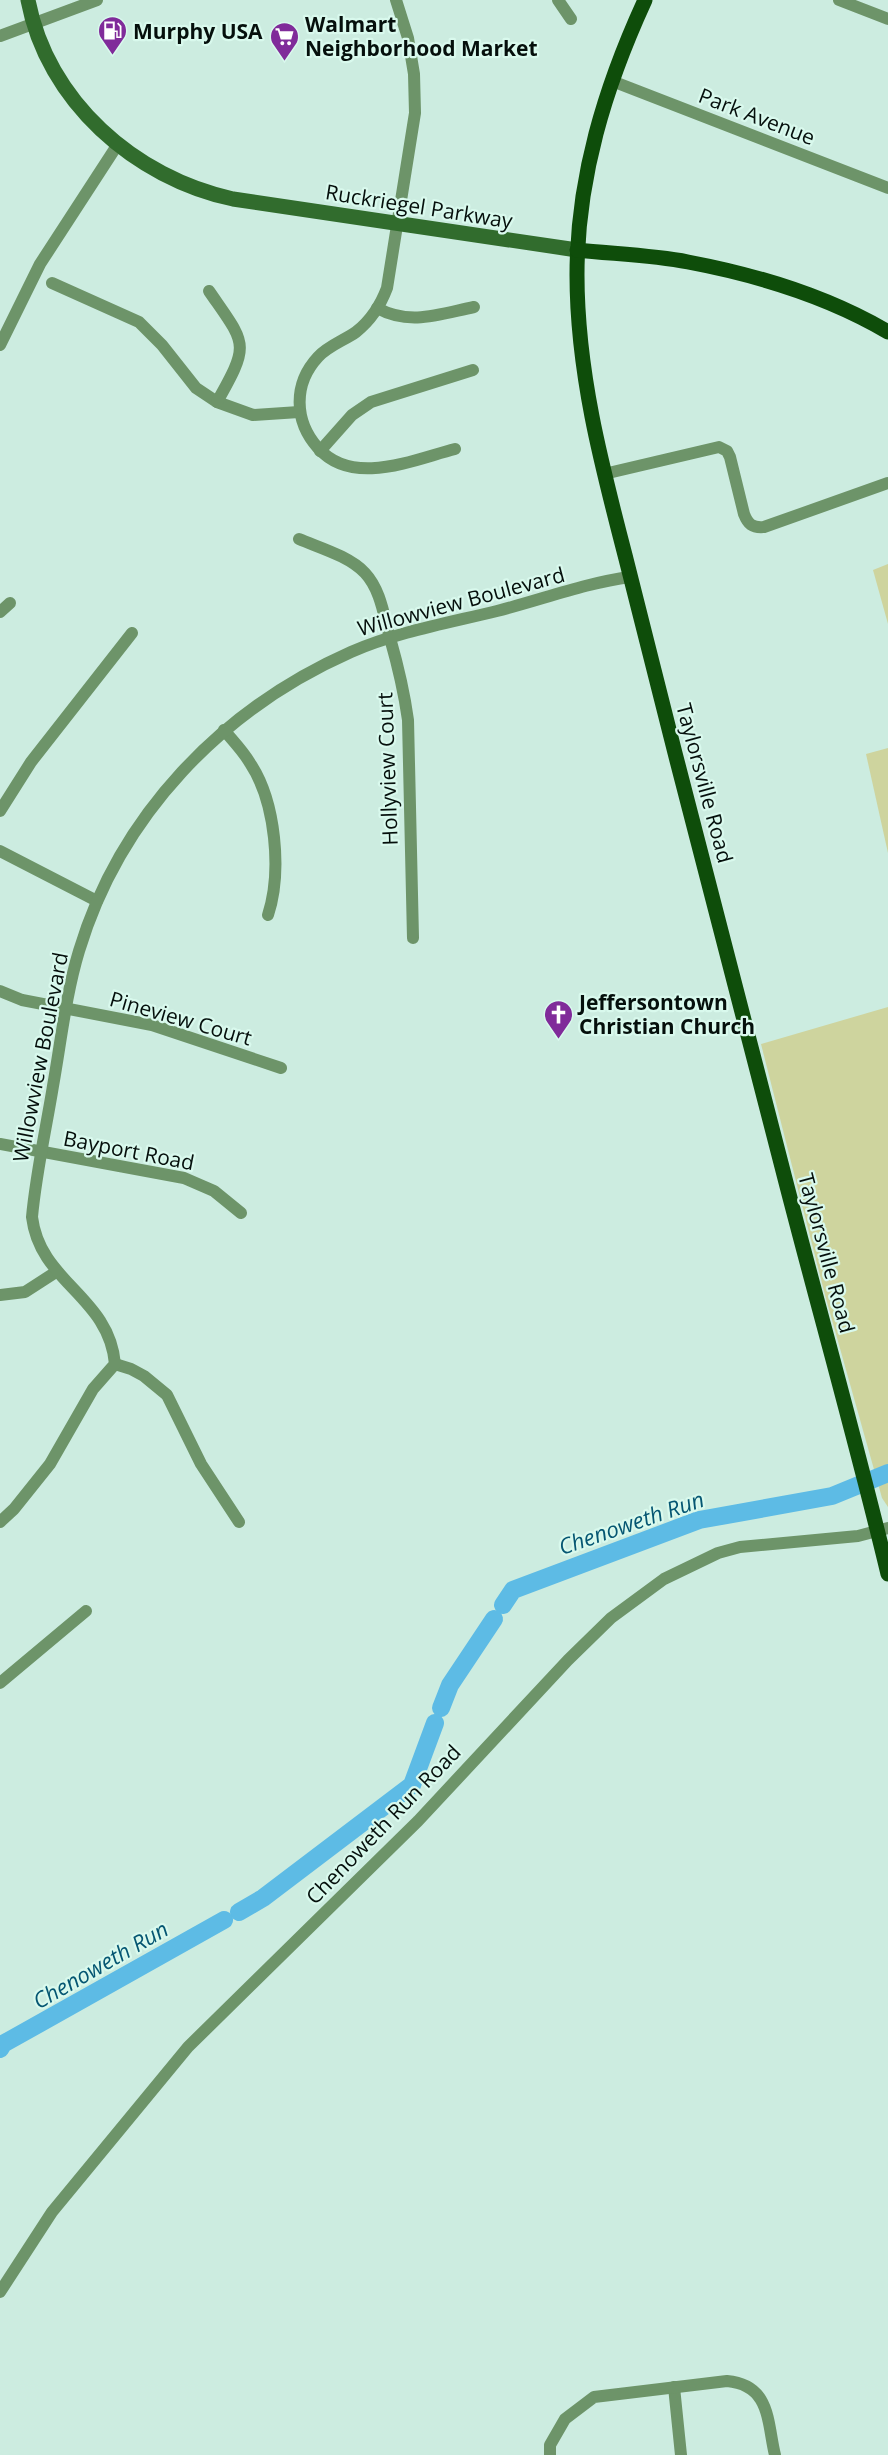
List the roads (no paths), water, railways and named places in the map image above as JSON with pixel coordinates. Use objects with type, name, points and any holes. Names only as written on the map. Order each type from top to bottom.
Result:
[{"type":"main road","name":"Ruckriegel Parkway","points":[[28,0],[33,24],[61,82],[80,108],[137,159],[168,177],[218,196],[578,250],[687,262],[780,285],[828,302],[888,332]]},
{"type":"main road","name":"Taylorsville Road","points":[[645,0],[612,81],[588,167],[578,250],[581,348],[587,394],[604,474],[756,1069],[870,1498],[883,1529],[888,1574]]},
{"type":"street","points":[[0,36],[96,0]]},
{"type":"street","points":[[396,0],[410,47],[414,75],[415,113],[387,288],[377,308],[357,331],[318,358],[302,383],[299,412],[311,440],[320,450],[333,461],[359,470],[390,466],[455,449]]},
{"type":"street","points":[[558,0],[571,19]]},
{"type":"street","points":[[839,0],[888,19]]},
{"type":"street","name":"Park Avenue","points":[[612,81],[888,188]]},
{"type":"street","points":[[0,345],[39,264],[118,144]]},
{"type":"street","points":[[52,283],[139,322],[162,345],[196,388],[217,402],[253,415],[299,412]]},
{"type":"street","points":[[209,291],[237,332],[241,347],[237,365],[217,402]]},
{"type":"street","points":[[377,308],[400,318],[413,319],[474,307]]},
{"type":"street","points":[[320,450],[351,416],[371,402],[473,370]]},
{"type":"street","points":[[604,474],[714,447],[724,449],[730,457],[748,522],[756,527],[764,527],[888,483]]},
{"type":"street","name":"Hollyview Court","points":[[299,539],[351,562],[365,573],[377,593],[390,638],[403,684],[408,720],[413,938]]},
{"type":"street","name":"Willowview Boulevard","points":[[115,1364],[111,1341],[98,1315],[56,1272],[38,1243],[34,1229],[34,1204],[66,1010],[79,952],[97,902],[129,841],[149,811],[188,764],[224,730],[275,691],[313,669],[352,651],[390,638],[630,577]]},
{"type":"street","points":[[0,612],[10,603]]},
{"type":"street","points":[[0,811],[31,762],[132,633]]},
{"type":"street","points":[[224,730],[251,764],[267,801],[273,830],[275,886],[268,915]]},
{"type":"street","points":[[0,851],[97,902]]},
{"type":"street","name":"Pineview Court","points":[[0,991],[22,1000],[66,1010],[152,1025],[281,1068]]},
{"type":"street","name":"Bayport Road","points":[[0,1144],[184,1178],[214,1191],[241,1213]]},
{"type":"street","points":[[0,1295],[25,1292],[56,1272]]},
{"type":"street","points":[[0,1522],[14,1509],[50,1464],[93,1389],[115,1364],[144,1376],[167,1395],[201,1464],[239,1522]]},
{"type":"street","name":"Chenoweth Run Road","points":[[0,2292],[52,2212],[188,2047],[418,1821],[568,1660],[611,1618],[664,1579],[712,1555],[740,1547],[858,1536],[883,1529]]},
{"type":"street","points":[[0,1683],[86,1611]]},
{"type":"street","points":[[550,2455],[550,2445],[565,2419],[594,2397],[727,2381],[745,2384],[760,2396],[765,2406],[775,2455]]},
{"type":"street","points":[[674,2387],[681,2455]]},
{"type":"waterway","name":"Chenoweth Run","points":[[503,1605],[513,1590],[699,1520],[832,1496],[888,1473]]},
{"type":"waterway","name":"Chenoweth Run","points":[[441,1708],[450,1685],[494,1619]]},
{"type":"waterway","name":"Chenoweth Run","points":[[239,1912],[263,1898],[412,1785],[435,1723]]},
{"type":"waterway","name":"Chenoweth Run","points":[[0,2049],[3,2044],[224,1920]]},
{"type":"place","name":"Murphy USA","points":[[112,56]]},
{"type":"place","name":"Walmart Neighborhood Market","points":[[284,62]]},
{"type":"place","name":"Jeffersontown Christian Church","points":[[558,1040]]}]
